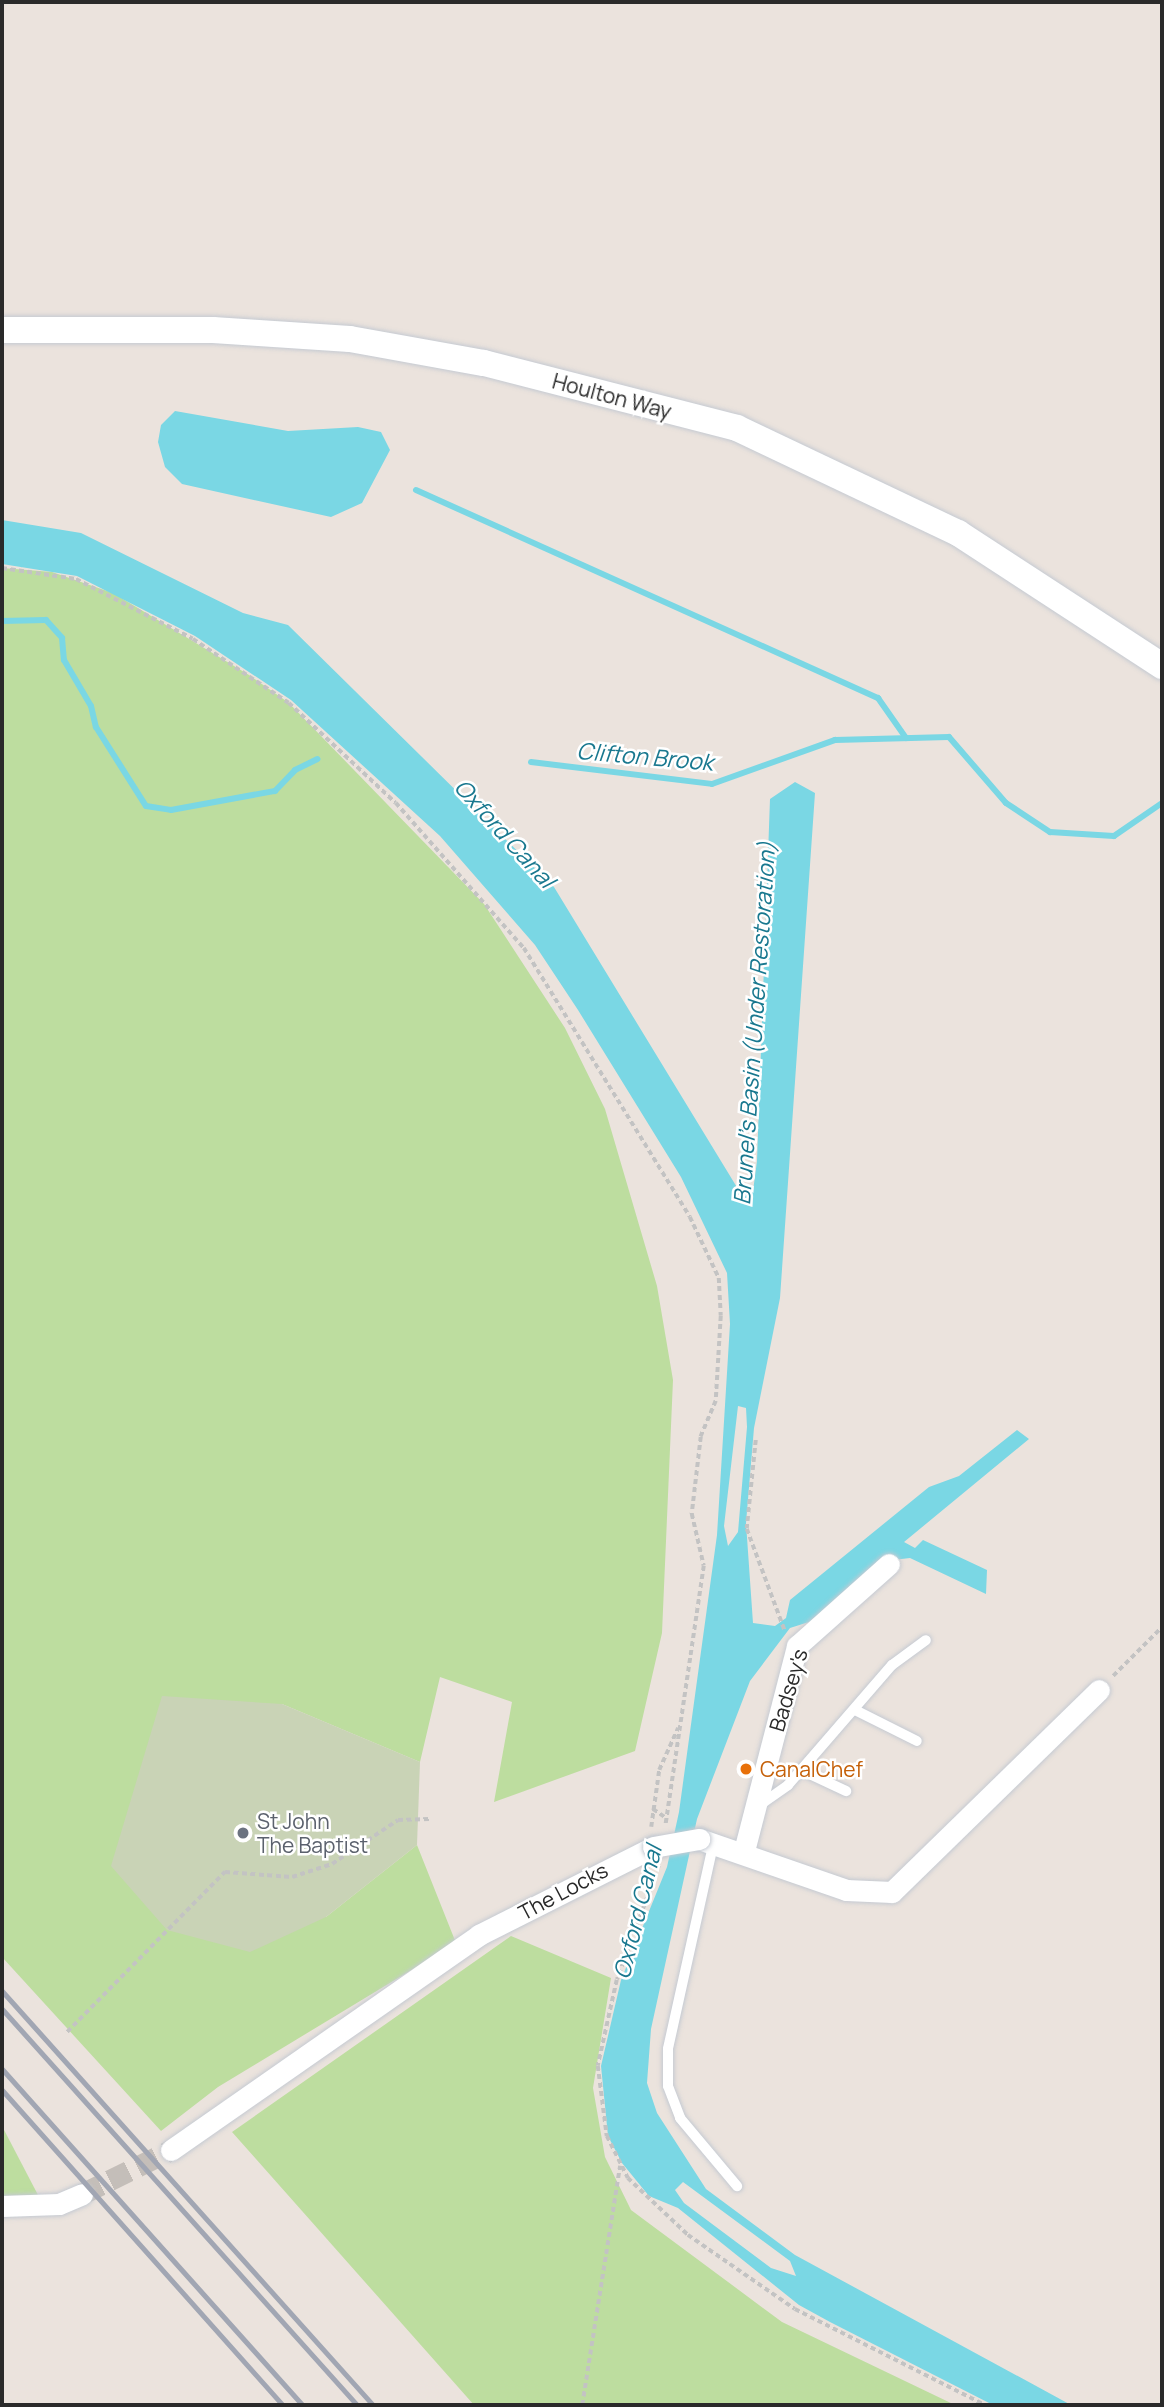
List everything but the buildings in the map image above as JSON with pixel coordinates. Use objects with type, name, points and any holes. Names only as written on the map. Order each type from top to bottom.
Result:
[{"type":"street","name":"Houlton Way","points":[[2,330],[213,330],[350,339],[484,363],[737,428],[958,533],[1162,666]]},
{"type":"street","name":"Badsey's","points":[[744,1851],[797,1646],[889,1564]]},
{"type":"street","name":"The Locks","points":[[171,2150],[480,1935],[654,1849],[706,1840],[744,1851],[846,1890],[892,1892],[1099,1690]]},
{"type":"street","points":[[2,2206],[59,2204],[82,2194]]},
{"type":"lane","points":[[755,1809],[801,1770],[892,1665],[926,1640]]},
{"type":"lane","points":[[855,1710],[917,1741]]},
{"type":"lane","points":[[801,1770],[846,1791]]},
{"type":"lane","points":[[706,1840],[668,2049],[668,2086],[680,2118],[737,2186]]},
{"type":"path","points":[[2,568],[51,572],[113,593],[289,703],[485,898],[628,1109],[690,1217],[721,1290],[716,1401],[702,1437],[692,1514],[704,1566],[665,1829]]},
{"type":"path","points":[[756,1440],[747,1529],[775,1614]]},
{"type":"path","points":[[1099,1690],[1162,1627]]},
{"type":"path","points":[[679,1726],[659,1770],[653,1809],[654,1849],[617,1980],[598,2066],[607,2136],[620,2164],[688,2235],[760,2287],[853,2342],[985,2405]]},
{"type":"path","points":[[653,1809],[666,1818]]},
{"type":"path","points":[[67,2032],[225,1871],[292,1877],[332,1864],[398,1820],[429,1819]]},
{"type":"path","points":[[582,2405],[620,2164]]},
{"type":"green space","points":[[2,568],[52,572],[113,593],[249,675],[289,703],[484,904],[565,1028],[605,1109],[657,1286],[673,1380],[662,1633],[635,1751],[494,1802],[512,1702],[440,1677],[420,1762],[282,1704],[326,1917],[417,1845],[456,1943],[218,2087],[161,2131],[2,1957]]},
{"type":"green space","points":[[162,1696],[282,1704],[420,1762],[417,1845],[326,1917],[250,1952],[167,1930],[111,1866]]},
{"type":"green space","points":[[511,1936],[611,1978],[593,2088],[605,2157],[631,2210],[782,2322],[955,2405],[474,2405],[232,2132]]},
{"type":"green space","points":[[2,2126],[38,2195],[2,2196]]},
{"type":"water","points":[[175,411],[288,431],[358,427],[381,432],[390,450],[362,503],[331,517],[182,484],[165,467],[158,442],[161,425]]},
{"type":"water","points":[[2,520],[81,533],[243,613],[288,625],[554,887],[738,1189],[753,1191],[757,1161],[770,799],[795,782],[815,793],[780,1298],[754,1428],[746,1523],[753,1623],[775,1626],[786,1618],[790,1600],[929,1487],[959,1476],[1017,1430],[1029,1439],[904,1542],[915,1548],[923,1540],[987,1570],[986,1594],[910,1558],[893,1560],[809,1622],[790,1628],[750,1681],[697,1819],[651,2029],[647,2083],[657,2113],[706,2189],[795,2255],[1071,2405],[993,2405],[799,2305],[678,2208],[649,2196],[622,2163],[608,2136],[601,2066],[621,1980],[667,1867],[679,1812],[717,1535],[730,1324],[727,1273],[681,1177],[535,945],[440,836],[291,700],[195,636],[77,576],[2,564]],"holes":[[[738,1406],[746,1408],[747,1427],[738,1532],[728,1546],[724,1526]],[[683,2182],[790,2261],[796,2276],[771,2268],[684,2203],[675,2190]]]},
{"type":"waterway","points":[[416,490],[878,698],[906,738]]},
{"type":"waterway","name":"Clifton Brook","points":[[2,621],[46,620],[62,638],[64,660],[91,706],[96,727],[146,806],[171,810],[275,791],[295,770],[318,759]]},
{"type":"waterway","name":"Clifton Brook","points":[[531,762],[712,784],[835,740],[949,737],[1006,803],[1050,832],[1114,836],[1162,803]]},
{"type":"tunnel","points":[[82,2194],[171,2150]]},
{"type":"railway","points":[[2,1991],[373,2405]]},
{"type":"railway","points":[[2,2009],[357,2405]]},
{"type":"railway","points":[[2,2069],[302,2405]]},
{"type":"railway","points":[[2,2090],[283,2405]]},
{"type":"place","name":"CanalChef","points":[[746,1769]]},
{"type":"place","name":"St John The Baptist","points":[[243,1833]]},
{"type":"water label","name":"Oxford Canal","points":[[505,833]]},
{"type":"water label","name":"Brunel's Basin (Under Restoration)","points":[[754,1023]]},
{"type":"water label","name":"Oxford Canal","points":[[637,1912]]}]
